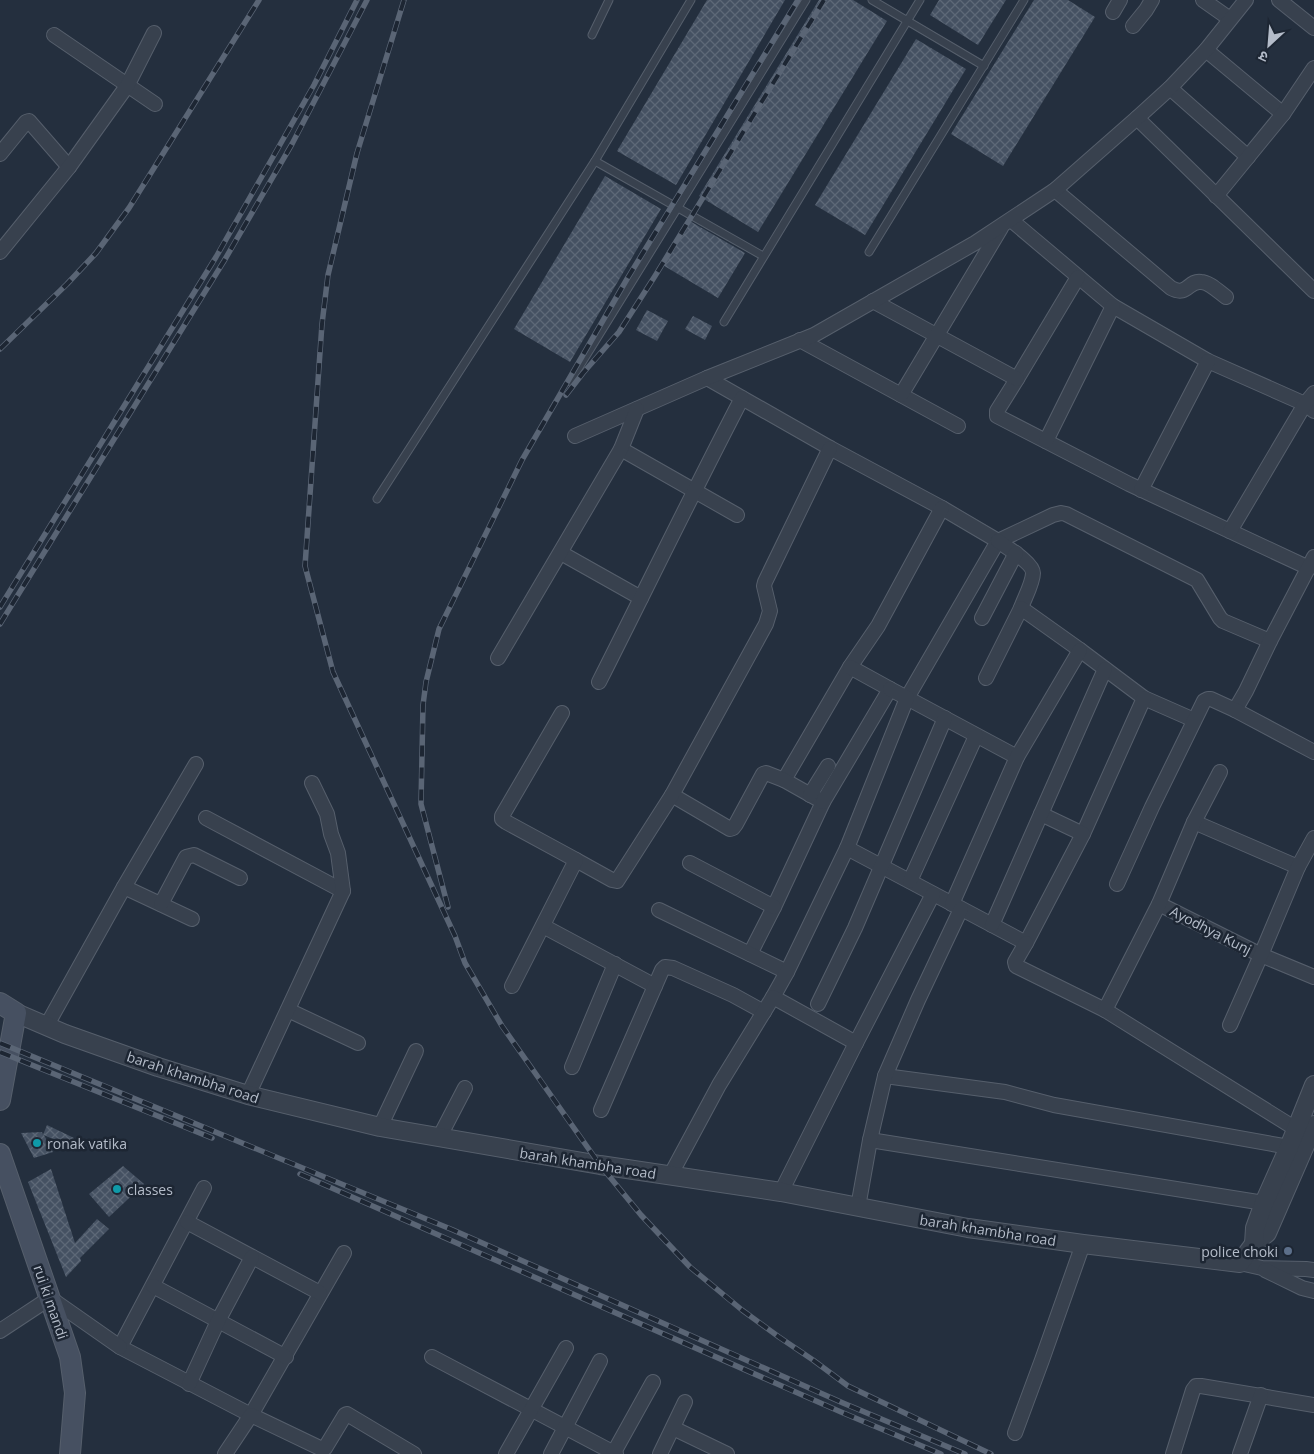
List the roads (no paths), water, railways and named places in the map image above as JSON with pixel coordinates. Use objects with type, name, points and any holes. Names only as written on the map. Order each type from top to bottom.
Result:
[{"type":"main road","name":"barah khambha road","points":[[0,1100],[8,1008]]},
{"type":"main road","name":"rui ki mandi","points":[[0,1154],[70,1357],[74,1393],[70,1454]]},
{"type":"street","points":[[1132,26],[1152,0]]},
{"type":"street","points":[[1204,0],[1230,19]]},
{"type":"street","points":[[574,436],[707,378],[814,335],[975,243],[1055,190],[1170,88],[1206,50],[1246,0]]},
{"type":"street","points":[[1279,0],[1314,28]]},
{"type":"street","points":[[0,252],[69,167],[126,86],[154,33]]},
{"type":"street","points":[[54,35],[155,104]]},
{"type":"street","points":[[1206,50],[1283,114]]},
{"type":"street","points":[[1216,196],[1283,114],[1314,68]]},
{"type":"street","points":[[1170,88],[1248,157]]},
{"type":"street","points":[[1136,118],[1314,291]]},
{"type":"street","points":[[0,154],[26,122],[29,121],[69,167]]},
{"type":"street","points":[[1055,190],[1171,288],[1181,291],[1200,281],[1226,297]]},
{"type":"street","points":[[1006,222],[1113,306],[1208,362],[1309,408]]},
{"type":"street","points":[[900,394],[1006,222]]},
{"type":"street","points":[[1078,277],[997,411],[997,416],[1141,490],[1230,531],[1311,562],[1246,692],[1235,710]]},
{"type":"street","points":[[873,301],[1017,379]]},
{"type":"street","points":[[1046,441],[1113,306]]},
{"type":"street","points":[[800,340],[958,426]]},
{"type":"street","points":[[1141,490],[1208,362]]},
{"type":"street","points":[[707,378],[830,448],[942,508],[998,541],[1031,567],[1033,573],[1021,608],[986,678]]},
{"type":"street","points":[[1230,531],[1309,408],[1314,393]]},
{"type":"street","points":[[598,682],[693,490],[742,398]]},
{"type":"street","points":[[498,658],[621,449],[637,409]]},
{"type":"street","points":[[562,714],[503,812],[502,819],[612,880],[617,880],[672,795],[766,624],[770,611],[764,586],[765,582],[830,448]]},
{"type":"street","points":[[621,449],[737,515]]},
{"type":"street","points":[[784,780],[850,667],[878,626],[942,508]]},
{"type":"street","points":[[670,1176],[719,1085],[787,972],[847,848],[907,698],[998,541],[1053,515],[1066,514],[1197,580],[1223,621],[1270,641]]},
{"type":"street","points":[[560,552],[641,598]]},
{"type":"street","points":[[982,618],[1016,554]]},
{"type":"street","points":[[1021,608],[1144,698],[1194,720]]},
{"type":"street","points":[[858,1207],[870,1140],[885,1076],[957,906],[1017,757],[1080,650]]},
{"type":"street","points":[[850,667],[1017,757]]},
{"type":"street","points":[[992,925],[1105,669]]},
{"type":"street","points":[[816,798],[890,689]]},
{"type":"street","points":[[1144,698],[1083,834],[1015,962],[1016,966],[1105,1010],[1296,1129]]},
{"type":"street","points":[[1117,884],[1152,806],[1204,701],[1208,699],[1235,710],[1314,752]]},
{"type":"street","points":[[818,1004],[882,866],[945,718]]},
{"type":"street","points":[[910,881],[976,736]]},
{"type":"street","points":[[47,1025],[124,887],[196,764]]},
{"type":"street","points":[[750,954],[774,908],[828,766]]},
{"type":"street","name":"Ayodhya Kunj","points":[[1220,772],[1194,822],[1159,904],[1262,955],[1314,977]]},
{"type":"street","points":[[672,795],[730,830],[736,824],[764,774],[769,773],[816,798]]},
{"type":"street","points":[[248,1095],[343,891],[338,853],[327,814],[312,783]]},
{"type":"street","points":[[1041,814],[1083,834]]},
{"type":"street","points":[[206,818],[343,891]]},
{"type":"street","points":[[1194,822],[1298,867]]},
{"type":"street","points":[[1230,1025],[1262,955],[1298,867],[1314,838]]},
{"type":"street","points":[[847,848],[1026,942]]},
{"type":"street","points":[[161,904],[186,857],[191,855],[240,878]]},
{"type":"street","points":[[512,986],[576,860]]},
{"type":"street","points":[[690,863],[774,908]]},
{"type":"street","points":[[124,887],[192,919]]},
{"type":"street","points":[[782,1192],[933,894]]},
{"type":"street","points":[[1105,1010],[1159,904]]},
{"type":"street","points":[[660,910],[787,972]]},
{"type":"street","points":[[542,926],[655,986]]},
{"type":"street","points":[[572,1067],[615,964]]},
{"type":"street","points":[[601,1110],[662,970],[665,967],[669,967],[733,995],[764,1012]]},
{"type":"street","points":[[773,997],[856,1043]]},
{"type":"street","name":"barah khambha road","points":[[8,1008],[65,1034],[158,1067],[248,1095],[380,1127],[670,1176],[782,1192],[968,1228],[1240,1263],[1262,1268],[1306,1268],[1314,1270]]},
{"type":"street","points":[[288,1010],[358,1043]]},
{"type":"street","points":[[380,1127],[416,1051]]},
{"type":"street","points":[[885,1076],[1004,1092],[1054,1105],[1289,1147]]},
{"type":"street","points":[[1254,1244],[1255,1228],[1264,1203],[1314,1085]]},
{"type":"street","points":[[439,1138],[464,1088]]},
{"type":"street","points":[[1240,1263],[1254,1244],[1267,1233],[1314,1126]]},
{"type":"street","points":[[870,1140],[1264,1203]]},
{"type":"street","points":[[120,1347],[204,1188]]},
{"type":"street","points":[[187,1222],[320,1293]]},
{"type":"street","points":[[1015,1433],[1083,1244]]},
{"type":"street","points":[[225,1454],[286,1357],[344,1252]]},
{"type":"street","points":[[189,1384],[218,1321],[252,1257]]},
{"type":"street","name":"barah khambha road","points":[[1262,1268],[1302,1288],[1314,1291]]},
{"type":"street","points":[[153,1286],[286,1357]]},
{"type":"street","points":[[3,1325],[50,1298],[120,1347],[251,1415],[310,1449],[324,1449],[347,1414],[414,1454]]},
{"type":"street","points":[[506,1454],[566,1348]]},
{"type":"street","points":[[432,1357],[614,1454],[654,1382]]},
{"type":"street","points":[[551,1454],[600,1361]]},
{"type":"street","points":[[1174,1454],[1193,1390],[1196,1386],[1314,1405]]},
{"type":"street","points":[[1240,1454],[1260,1395]]},
{"type":"street","points":[[660,1454],[685,1402]]},
{"type":"street","points":[[673,1428],[727,1454]]},
{"type":"lane","points":[[592,35],[610,0]]},
{"type":"lane","points":[[377,499],[595,161],[691,0]]},
{"type":"lane","points":[[570,382],[806,0]]},
{"type":"lane","points":[[872,0],[984,66]]},
{"type":"lane","points":[[724,322],[920,0]]},
{"type":"lane","points":[[869,252],[1024,0]]},
{"type":"lane","points":[[595,161],[763,256]]},
{"type":"railway","points":[[0,349],[96,253],[129,208],[259,0]]},
{"type":"railway","points":[[0,607],[216,257],[314,85],[357,0]]},
{"type":"railway","points":[[0,624],[224,261],[292,144],[367,0]]},
{"type":"railway","points":[[404,0],[357,153],[328,275],[322,324],[305,566],[333,672],[455,936],[465,963],[502,1026],[600,1165],[641,1215],[690,1267],[742,1310],[848,1386],[991,1454]]},
{"type":"railway","points":[[448,907],[421,804],[423,705],[426,682],[439,629],[522,460],[627,279],[798,0]]},
{"type":"railway","points":[[566,395],[619,332],[824,0]]},
{"type":"railway","points":[[0,1043],[453,1230],[843,1403],[965,1454]]},
{"type":"railway","points":[[0,1052],[212,1138]]},
{"type":"railway","points":[[300,1174],[841,1412],[941,1454]]},
{"type":"place","name":"ronak vatika","points":[[37,1143]]},
{"type":"place","name":"classes","points":[[117,1189]]},
{"type":"place","name":"police choki","points":[[1288,1251]]}]
